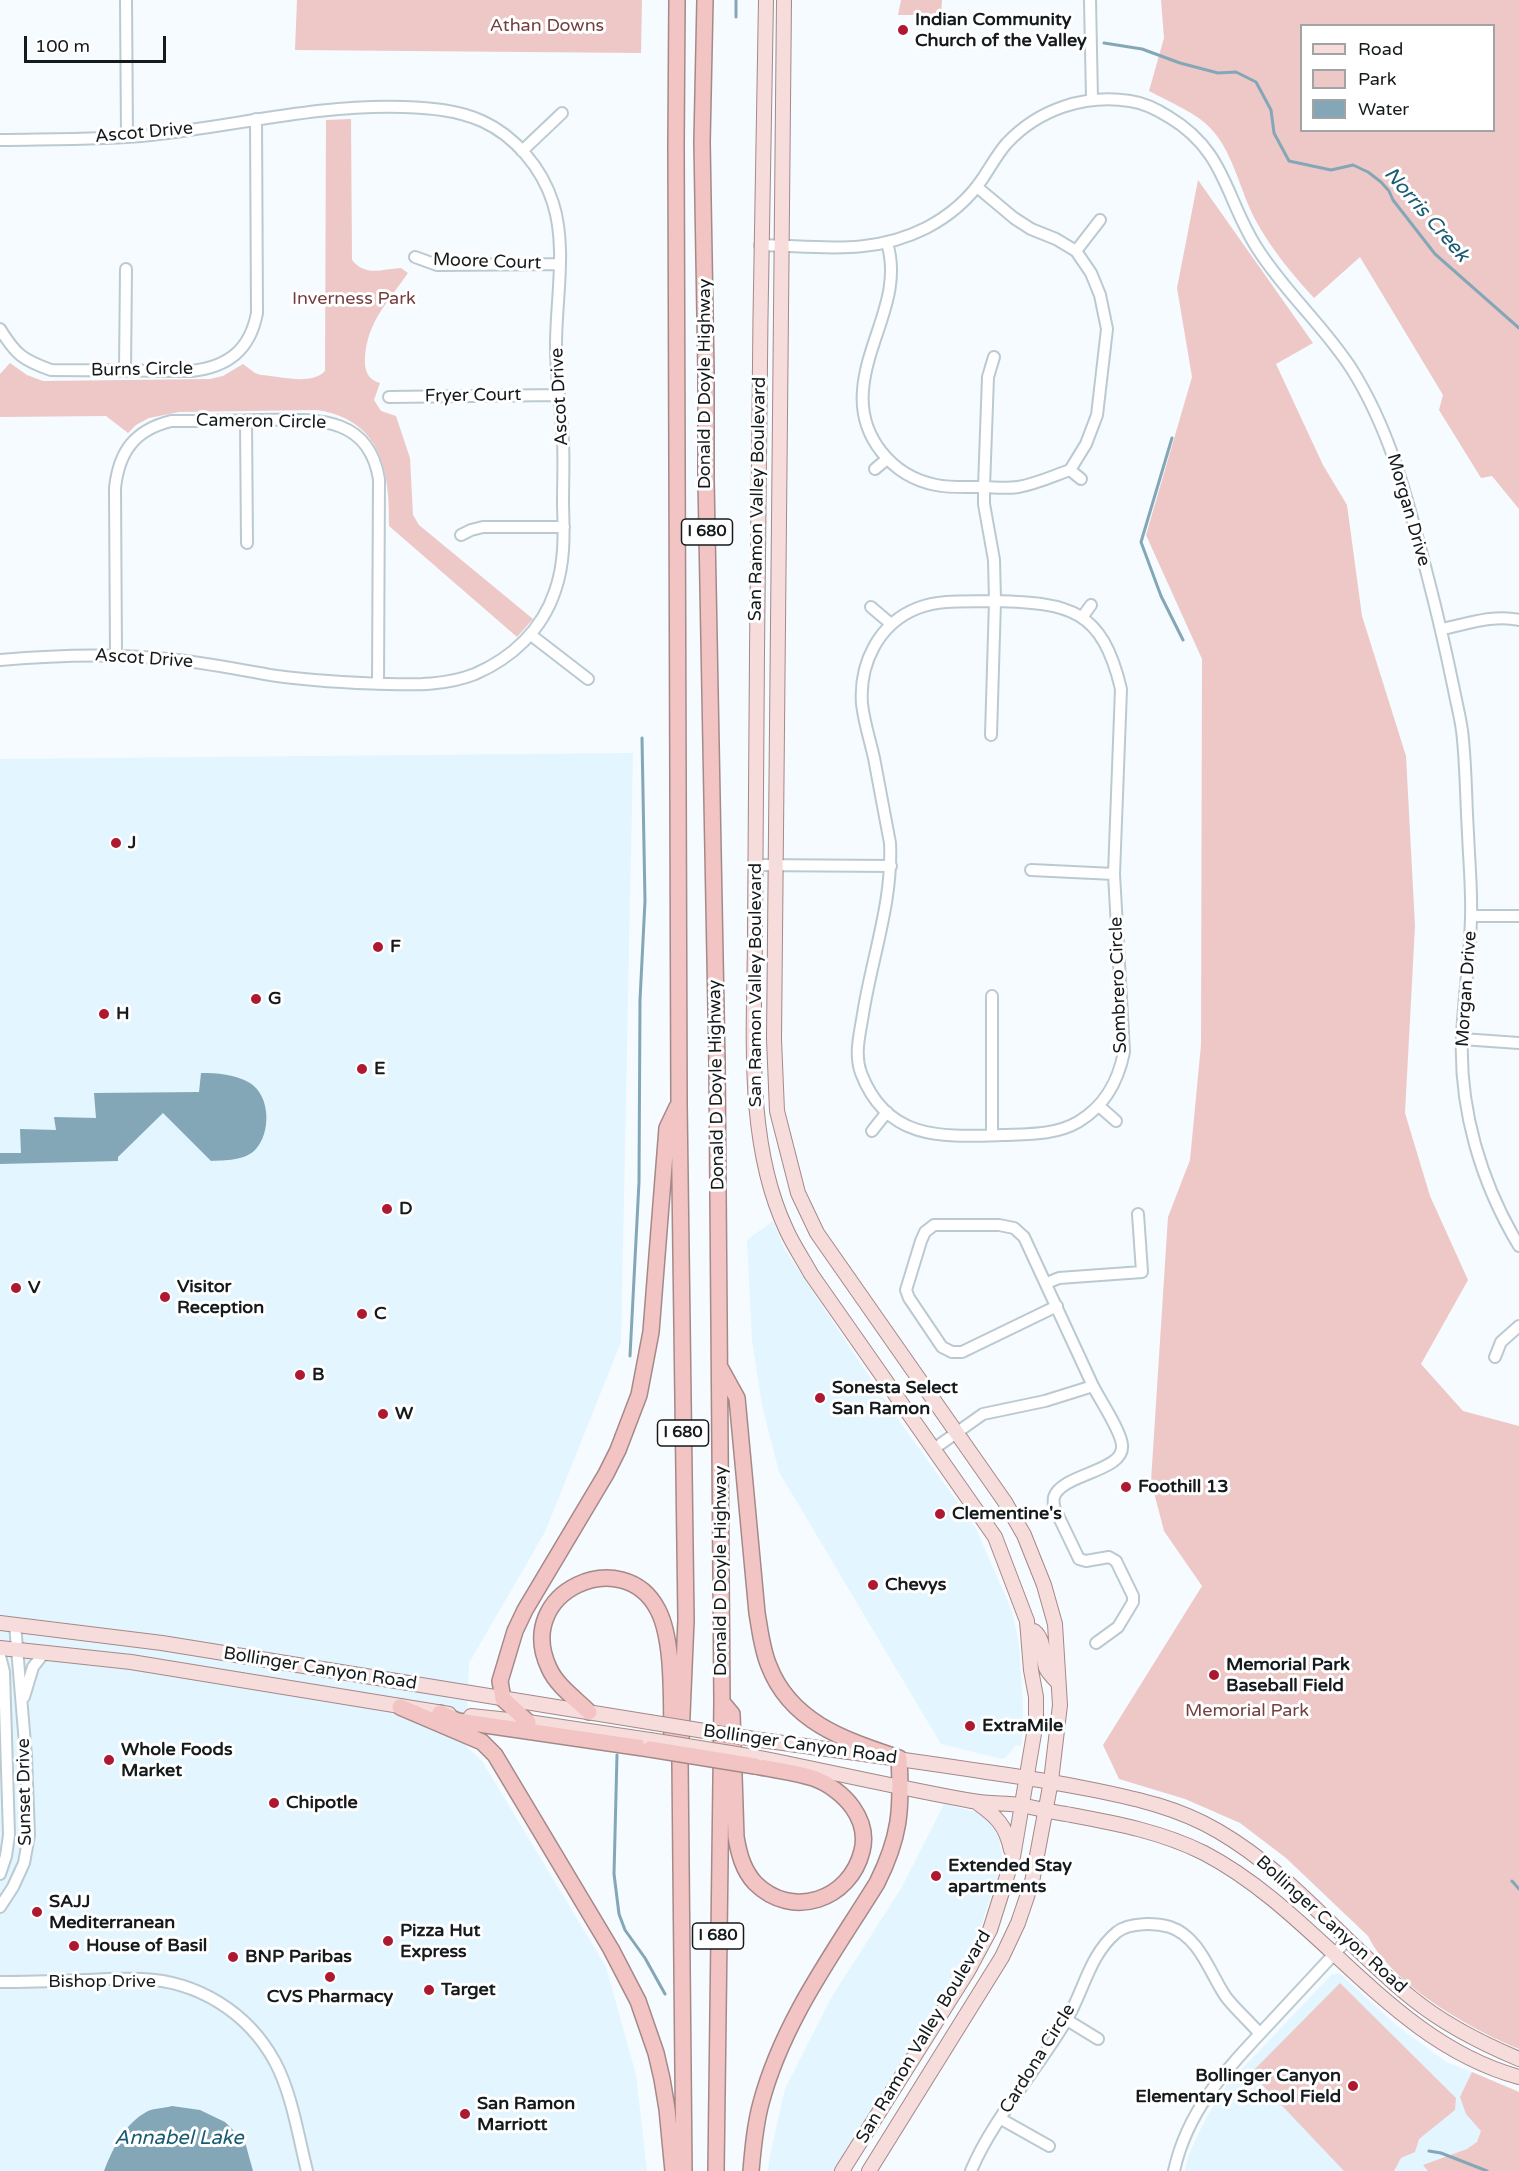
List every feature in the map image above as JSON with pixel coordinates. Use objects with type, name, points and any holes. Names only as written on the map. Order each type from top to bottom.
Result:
[{"type":"highway","name":"Donald D Doyle Highway","points":[[677,0],[679,1104],[686,1620],[680,1762],[684,2171]]},
{"type":"highway","name":"Donald D Doyle Highway","points":[[705,0],[702,142],[717,1063],[722,1702],[716,2171]]},
{"type":"highway","points":[[528,1722],[503,1699],[500,1681],[515,1632],[525,1610],[606,1474],[618,1450],[639,1395],[651,1332],[667,1128],[679,1104]]},
{"type":"highway","points":[[719,1367],[737,1398],[761,1641],[768,1665],[787,1697],[814,1723],[846,1739],[899,1758],[901,1786],[896,1841],[886,1864],[877,1883],[807,1992],[774,2060],[760,2105],[751,2171]]},
{"type":"highway","points":[[589,1712],[558,1683],[549,1668],[543,1651],[544,1622],[549,1609],[569,1588],[593,1579],[617,1579],[633,1585],[647,1596],[657,1608],[663,1624],[669,1661],[673,1748],[680,1762]]},
{"type":"highway","points":[[440,1713],[458,1721],[650,1744],[755,1762],[814,1779],[848,1801],[858,1815],[863,1829],[860,1861],[853,1875],[830,1895],[799,1902],[782,1899],[768,1893],[755,1882],[745,1868],[736,1837],[732,1714],[722,1702]]},
{"type":"highway","points":[[400,1707],[482,1742],[495,1755],[611,1948],[638,2001],[656,2053],[667,2109],[673,2171]]},
{"type":"main road","name":"San Ramon Valley Boulevard","points":[[766,0],[760,245],[754,865],[756,1112],[764,1159],[786,1231],[812,1274],[995,1537],[1027,1621],[1036,1697],[1036,1722],[1013,1857],[990,1930],[974,1961],[842,2171]]},
{"type":"main road","name":"San Ramon Valley Boulevard","points":[[784,0],[774,1039],[777,1111],[798,1194],[817,1233],[1005,1502],[1024,1535],[1044,1585],[1055,1624],[1060,1705],[1051,1781],[1032,1882],[1018,1923],[1002,1956],[869,2171]]},
{"type":"main road","name":"Bollinger Canyon Road","points":[[0,1623],[162,1643],[754,1740],[1027,1777],[1149,1802],[1202,1822],[1263,1861],[1300,1892],[1390,1980],[1445,2023],[1519,2059]]},
{"type":"main road","points":[[1028,1631],[1034,1630],[1038,1634],[1043,1646],[1046,1670],[1058,1683]]},
{"type":"main road","name":"Bollinger Canyon Road","points":[[0,1648],[131,1662],[400,1707],[528,1722],[650,1744]]},
{"type":"main road","name":"Bollinger Canyon Road","points":[[755,1762],[901,1786],[974,1801],[1021,1805],[1130,1826],[1168,1837],[1204,1853],[1249,1881],[1419,2028],[1472,2059],[1519,2077]]},
{"type":"main road","points":[[974,1801],[993,1815],[1003,1826],[1013,1857]]},
{"type":"street","points":[[126,0],[127,137]]},
{"type":"street","points":[[1090,0],[1092,99]]},
{"type":"street","name":"Morgan Drive","points":[[760,245],[861,247],[887,243],[937,222],[977,187],[1005,145],[1028,124],[1060,108],[1092,99],[1132,101],[1165,114],[1195,135],[1215,159],[1244,226],[1264,260],[1320,325],[1352,369],[1376,414],[1404,484],[1442,629],[1463,736],[1471,916],[1462,1039],[1464,1081],[1470,1124],[1479,1159],[1500,1214],[1519,1246]]},
{"type":"street","name":"Ascot Drive","points":[[0,140],[127,137],[174,132],[297,112],[395,107],[442,110],[482,121],[501,133],[522,151],[545,182],[554,204],[560,236],[556,308],[558,395],[563,439],[564,527],[563,561],[555,594],[531,635],[505,657],[464,678],[431,683],[378,684],[307,679],[188,661],[116,656],[60,656],[0,660]]},
{"type":"street","points":[[522,151],[562,113]]},
{"type":"street","name":"Burns Circle","points":[[0,329],[13,350],[31,363],[51,370],[191,371],[214,367],[235,355],[249,338],[258,305],[256,119]]},
{"type":"street","points":[[887,243],[892,270],[890,293],[866,374],[863,392],[864,411],[869,430],[879,450],[905,473],[927,483],[953,487],[1018,487],[1070,470],[1086,444],[1097,415],[1107,329],[1100,295],[1091,273],[1076,251],[1014,218],[977,187]]},
{"type":"street","points":[[1076,251],[1100,220]]},
{"type":"street","name":"Moore Court","points":[[415,257],[437,265],[560,264]]},
{"type":"street","points":[[125,371],[126,269]]},
{"type":"street","points":[[991,735],[994,560],[984,504],[984,487],[988,377],[994,357]]},
{"type":"street","name":"Fryer Court","points":[[389,397],[558,395]]},
{"type":"street","name":"Cameron Circle","points":[[116,656],[115,488],[117,474],[125,452],[141,433],[171,421],[316,420],[342,426],[354,434],[370,451],[379,479],[378,684]]},
{"type":"street","points":[[246,421],[247,543]]},
{"type":"street","points":[[875,469],[887,459]]},
{"type":"street","points":[[1070,470],[1081,479]]},
{"type":"street","points":[[461,535],[483,527],[564,527]]},
{"type":"street","name":"Sombrero Circle","points":[[946,602],[1032,602],[1059,606],[1083,616],[1108,648],[1121,688],[1114,874],[1124,1052],[1120,1070],[1111,1092],[1099,1106],[1078,1122],[1060,1130],[992,1135],[945,1136],[924,1133],[905,1125],[887,1112],[872,1096],[861,1071],[857,1053],[865,998],[891,867],[890,843],[862,704],[866,664],[877,640],[891,624],[905,614],[946,602]]},
{"type":"street","points":[[1083,616],[1091,605]]},
{"type":"street","points":[[871,607],[891,624]]},
{"type":"street","points":[[1442,629],[1482,620],[1508,617],[1519,620]]},
{"type":"street","points":[[531,635],[588,679]]},
{"type":"street","points":[[754,865],[891,867]]},
{"type":"street","points":[[1031,870],[1114,874]]},
{"type":"street","points":[[1471,916],[1519,916]]},
{"type":"street","points":[[992,1135],[993,996]]},
{"type":"street","points":[[1462,1039],[1519,1043]]},
{"type":"street","points":[[1099,1106],[1116,1121]]},
{"type":"street","points":[[872,1131],[887,1112]]},
{"type":"street","points":[[1047,1283],[1059,1278],[1142,1272],[1138,1214]]},
{"type":"street","points":[[1057,1306],[962,1352],[952,1352],[942,1347],[906,1290],[921,1241],[925,1232],[934,1225],[999,1225],[1014,1227],[1024,1237],[1047,1283],[1093,1386],[1120,1436],[1123,1447],[1113,1462],[1072,1481],[1053,1497],[1054,1507],[1079,1559],[1086,1561],[1109,1557],[1116,1561],[1133,1596],[1133,1602],[1118,1628],[1096,1643]]},
{"type":"street","points":[[1495,1357],[1501,1342],[1519,1326]]},
{"type":"street","points":[[935,1449],[983,1414],[1045,1401],[1093,1386]]},
{"type":"street","name":"Sunset Drive","points":[[0,1907],[13,1887],[24,1863],[29,1835],[27,1756],[15,1624]]},
{"type":"street","name":"Sunset Drive","points":[[22,1706],[33,1667],[44,1653]]},
{"type":"street","name":"Sunset Drive","points":[[0,1656],[4,1672],[9,1835],[4,1865],[0,1874]]},
{"type":"street","name":"Cardona Circle","points":[[971,2171],[1001,2119],[1067,2020],[1091,1964],[1104,1944],[1120,1929],[1134,1925],[1155,1925],[1172,1928],[1187,1938],[1208,1963],[1226,1996],[1260,2034]]},
{"type":"street","points":[[1174,2171],[1177,2156],[1197,2109],[1216,2082],[1348,1940]]},
{"type":"street","name":"Bishop Drive","points":[[0,1982],[142,1978],[188,1987],[214,1998],[233,2011],[257,2034],[275,2061],[286,2090],[307,2171]]},
{"type":"street","points":[[1067,2020],[1098,2038]]},
{"type":"street","points":[[1001,2119],[1049,2146]]},
{"type":"shaded area","points":[[633,753],[621,1342],[545,1532],[469,1663],[466,1746],[482,1761],[606,1967],[636,2075],[647,2171],[0,2171],[0,759]]},
{"type":"shaded area","points":[[773,1221],[784,1248],[888,1405],[975,1527],[1012,1611],[1019,1644],[1023,1707],[1022,1737],[1021,1746],[1016,1745],[1002,1759],[941,1744],[779,1472],[762,1405],[752,1340],[747,1240]]},
{"type":"shaded area","points":[[944,1804],[979,1813],[992,1823],[999,1839],[1003,1860],[977,1938],[837,2171],[768,2171],[785,2089],[831,1998],[902,1887]]},
{"type":"shaded area","points":[[1339,1973],[1396,2025],[1446,2062],[1518,2091],[1502,2171],[1185,2171],[1188,2156],[1206,2118],[1226,2086],[1331,1975]]},
{"type":"green space","name":"Athan Downs","points":[[297,0],[642,0],[641,53],[295,50]]},
{"type":"green space","points":[[901,0],[942,0],[941,15],[898,15]]},
{"type":"green space","points":[[1161,0],[1519,0],[1519,509],[1492,476],[1481,478],[1439,410],[1443,395],[1360,257],[1314,298],[1262,232],[1250,209],[1229,156],[1215,133],[1193,114],[1149,91],[1164,38]]},
{"type":"green space","name":"Inverness Park","points":[[351,119],[352,260],[363,269],[401,268],[408,273],[374,323],[367,345],[366,370],[372,380],[380,383],[374,400],[381,411],[396,416],[410,458],[413,515],[419,525],[533,619],[517,637],[389,526],[384,467],[377,451],[368,436],[355,424],[339,416],[317,410],[179,412],[149,418],[136,425],[128,433],[106,416],[0,417],[0,374],[10,363],[27,375],[43,381],[210,379],[223,376],[243,364],[261,375],[294,379],[312,378],[325,371],[326,120]]},
{"type":"green space","name":"Memorial Park","points":[[1198,180],[1313,343],[1276,364],[1323,465],[1347,505],[1362,616],[1406,756],[1415,926],[1405,1113],[1430,1196],[1468,1280],[1421,1364],[1463,1411],[1519,1426],[1519,2049],[1478,2030],[1413,1988],[1379,1954],[1368,1936],[1286,1858],[1240,1823],[1185,1799],[1119,1779],[1103,1745],[1202,1586],[1164,1531],[1151,1481],[1168,1217],[1190,1160],[1201,1045],[1202,659],[1146,535],[1192,377],[1177,288]]},
{"type":"green space","name":"Bollinger Canyon Elementary School Field","points":[[1340,1983],[1456,2098],[1455,2110],[1419,2139],[1415,2152],[1401,2158],[1394,2171],[1344,2171],[1251,2073]]},
{"type":"green space","points":[[1472,2072],[1519,2092],[1519,2171],[1428,2171],[1423,2165],[1467,2149],[1477,2142],[1481,2131],[1466,2114],[1460,2097]]},
{"type":"water","points":[[201,1073],[238,1078],[250,1083],[262,1097],[266,1125],[260,1143],[251,1154],[234,1159],[211,1161],[163,1113],[118,1157],[118,1161],[0,1164],[0,1153],[21,1153],[20,1129],[56,1130],[54,1117],[96,1118],[94,1093],[199,1092]]},
{"type":"water","name":"Annabel Lake","points":[[172,2106],[200,2110],[225,2122],[245,2142],[253,2171],[104,2171],[116,2145],[133,2122],[148,2111]]},
{"type":"waterway","points":[[736,0],[736,17]]},
{"type":"waterway","name":"Norris Creek","points":[[1104,43],[1142,49],[1180,63],[1218,73],[1236,72],[1256,82],[1271,110],[1274,133],[1289,161],[1331,170],[1353,165],[1368,172],[1389,191],[1393,200],[1435,254],[1519,328]]},
{"type":"waterway","points":[[1172,438],[1141,542],[1161,596],[1183,640]]},
{"type":"waterway","points":[[630,1356],[639,1182],[640,1000],[645,901],[642,738]]},
{"type":"waterway","points":[[617,1755],[614,1874],[619,1914],[625,1930],[645,1958],[665,1994]]},
{"type":"waterway","points":[[1512,1881],[1519,1889]]},
{"type":"waterway","points":[[1429,2151],[1441,2153],[1487,2171]]},
{"type":"place","name":"Indian Community Church of the Valley","points":[[903,30]]},
{"type":"place","name":"J","points":[[116,843]]},
{"type":"place","name":"F","points":[[378,947]]},
{"type":"place","name":"G","points":[[256,999]]},
{"type":"place","name":"H","points":[[104,1014]]},
{"type":"place","name":"E","points":[[362,1069]]},
{"type":"place","name":"D","points":[[387,1209]]},
{"type":"place","name":"V","points":[[16,1288]]},
{"type":"place","name":"Visitor Reception","points":[[165,1297]]},
{"type":"place","name":"C","points":[[362,1314]]},
{"type":"place","name":"B","points":[[300,1375]]},
{"type":"place","name":"Sonesta Select San Ramon","points":[[820,1398]]},
{"type":"place","name":"W","points":[[383,1414]]},
{"type":"place","name":"Foothill 13","points":[[1126,1487]]},
{"type":"place","name":"Clementine's","points":[[940,1514]]},
{"type":"place","name":"Chevys","points":[[873,1585]]},
{"type":"place","name":"Memorial Park Baseball Field","points":[[1214,1675]]},
{"type":"place","name":"ExtraMile","points":[[970,1726]]},
{"type":"place","name":"Whole Foods Market","points":[[109,1760]]},
{"type":"place","name":"Chipotle","points":[[274,1803]]},
{"type":"place","name":"Extended Stay apartments","points":[[936,1876]]},
{"type":"place","name":"SAJJ Mediterranean","points":[[37,1912]]},
{"type":"place","name":"Pizza Hut Express","points":[[388,1941]]},
{"type":"place","name":"House of Basil","points":[[74,1946]]},
{"type":"place","name":"BNP Paribas","points":[[233,1957]]},
{"type":"place","name":"CVS Pharmacy","points":[[330,1977]]},
{"type":"place","name":"Target","points":[[429,1990]]},
{"type":"place","name":"Bollinger Canyon Elementary School Field","points":[[1353,2086]]},
{"type":"place","name":"San Ramon Marriott","points":[[465,2114]]}]
